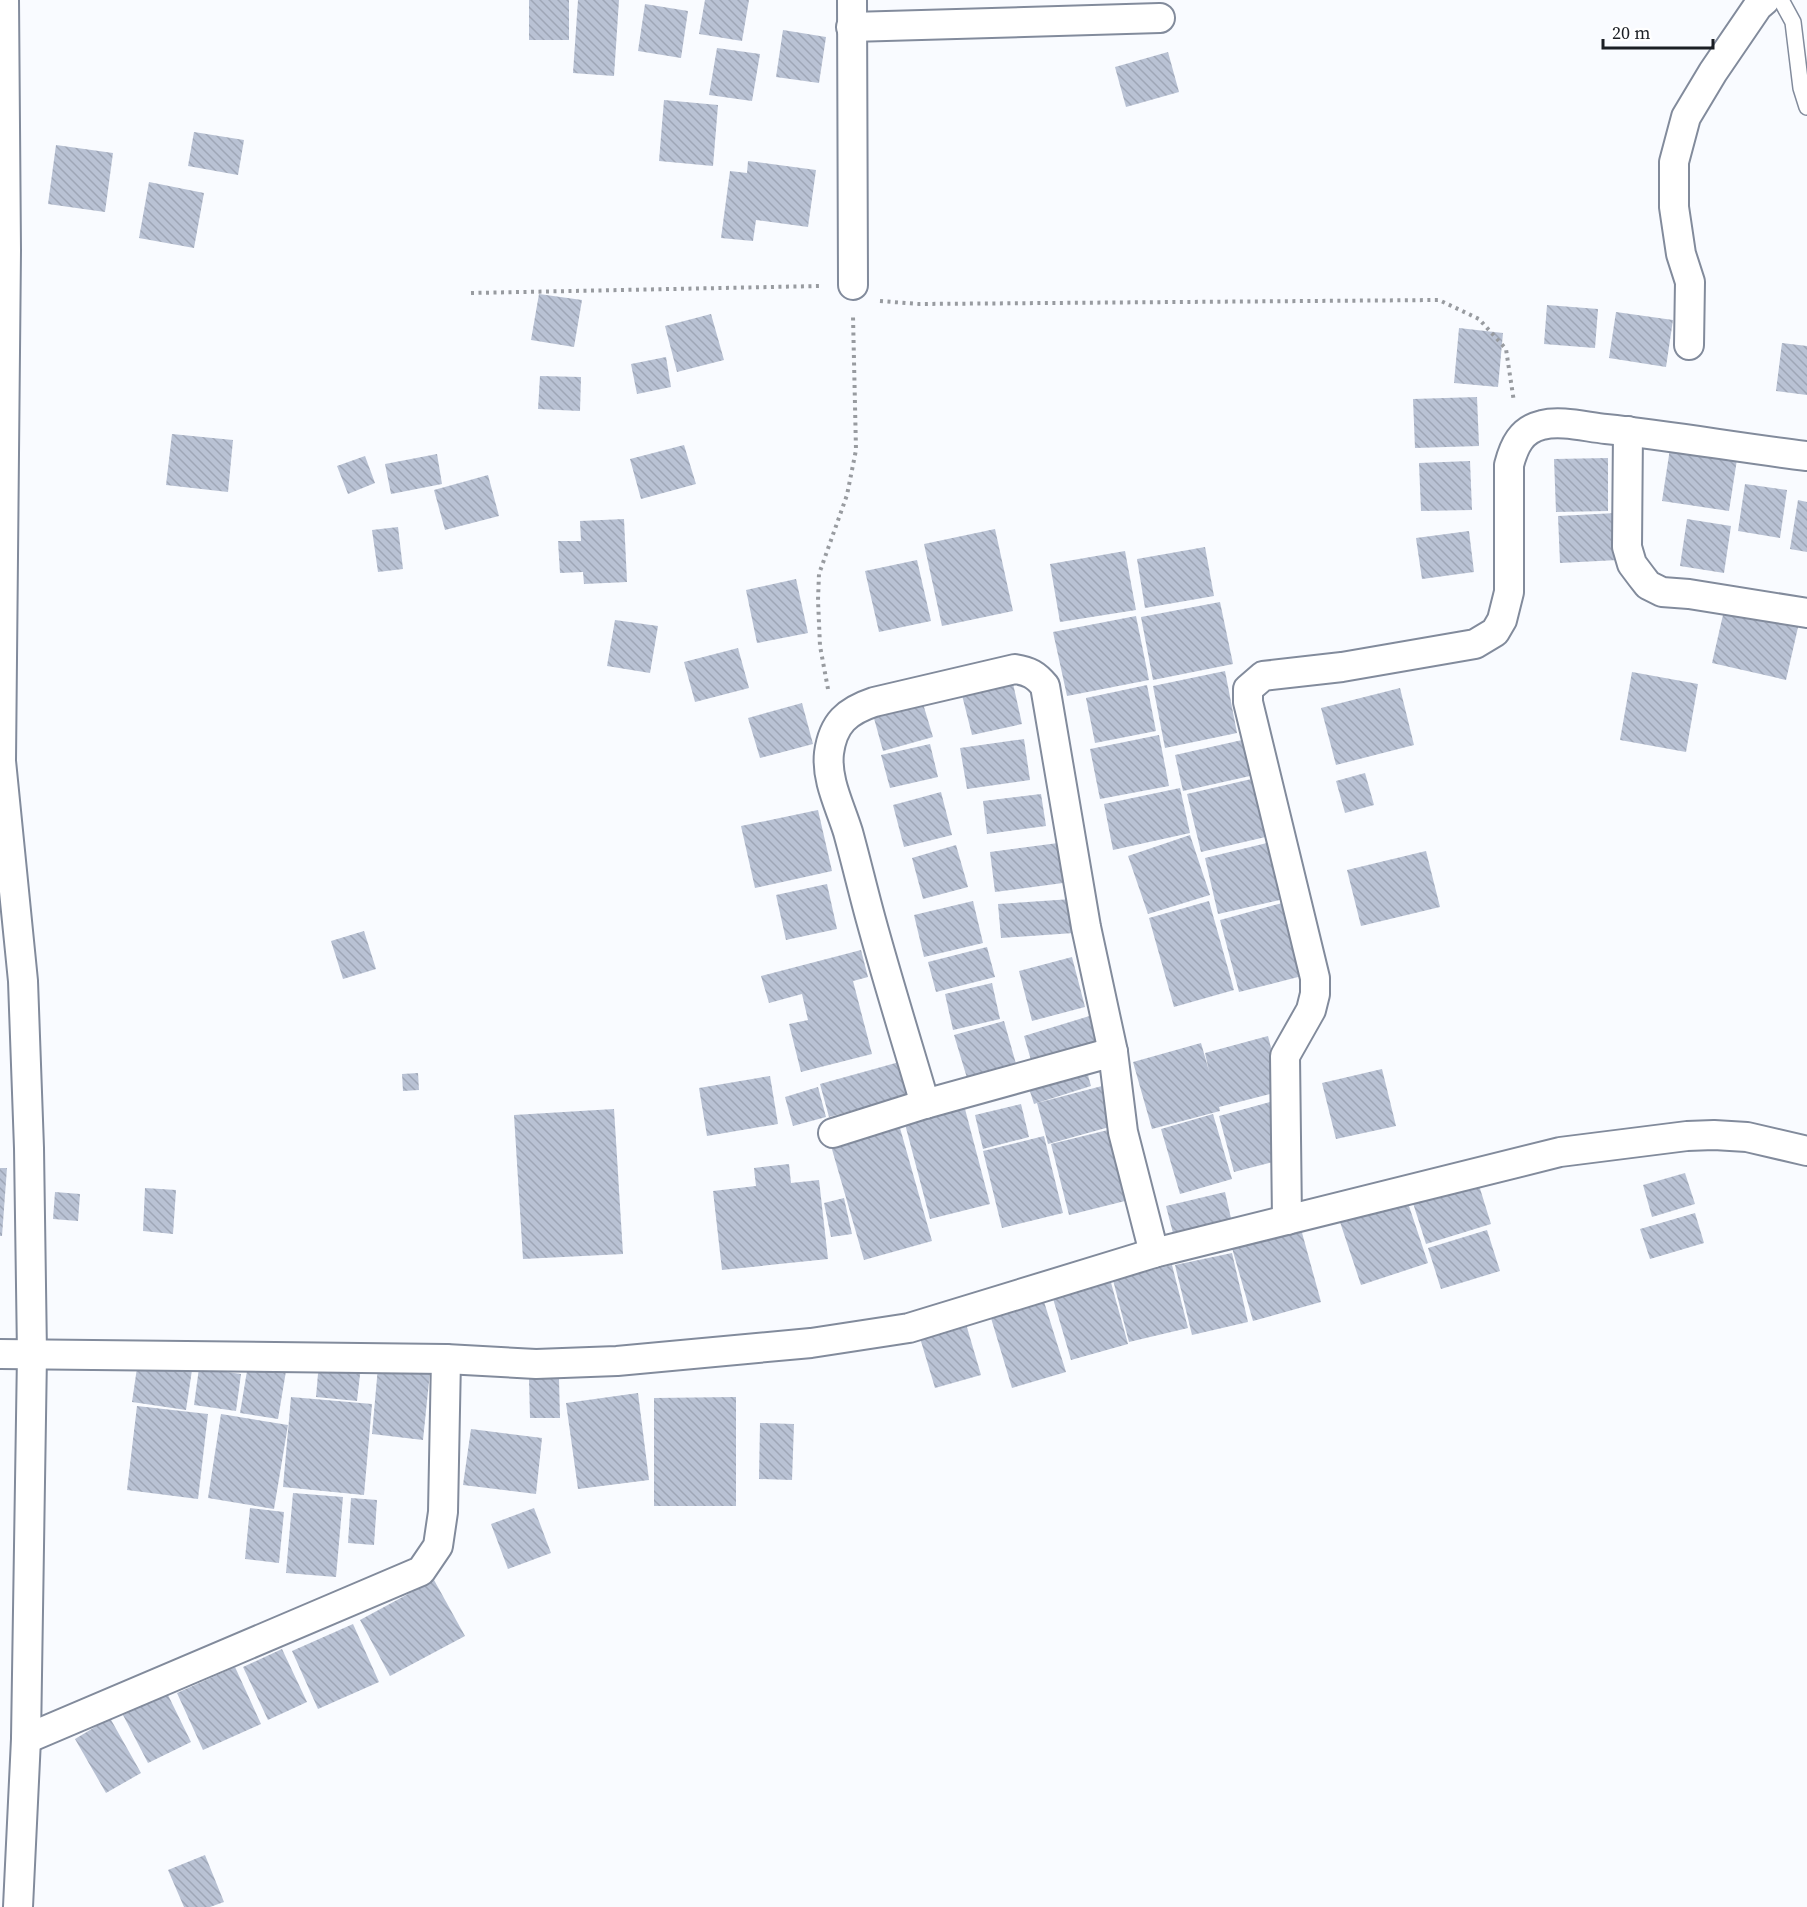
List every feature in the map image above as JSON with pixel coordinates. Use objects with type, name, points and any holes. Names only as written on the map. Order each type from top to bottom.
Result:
[{"type":"street","points":[[4,0],[6,250],[1,760],[23,981],[29,1148],[32,1354],[26,1739],[18,1907]]},
{"type":"street","points":[[1689,345],[1690,282],[1681,254],[1674,207],[1674,162],[1686,117],[1713,72],[1758,6],[1765,0]]},
{"type":"street","points":[[853,285],[852,13],[1160,18]]},
{"type":"street","points":[[1287,1220],[1285,1056],[1311,1010],[1315,978],[1248,702],[1248,689],[1263,676],[1342,667],[1475,644],[1495,632],[1503,620],[1509,592],[1509,465],[1519,438],[1540,425],[1554,423],[1628,431],[1807,456]]},
{"type":"street","points":[[1628,431],[1627,547],[1632,564],[1648,585],[1662,592],[1689,594],[1807,614]]},
{"type":"street","points":[[925,1104],[871,920],[848,832],[830,778],[829,753],[834,735],[844,717],[855,708],[1015,669],[1028,670],[1045,686],[1086,927],[1113,1052],[1123,1132],[1154,1253]]},
{"type":"street","points":[[833,1132],[1113,1052]]},
{"type":"street","points":[[0,1354],[446,1359],[536,1364],[617,1361],[811,1343],[909,1328],[1154,1253],[1560,1152],[1687,1136],[1714,1135],[1747,1137],[1807,1151]]},
{"type":"street","points":[[26,1739],[421,1571],[438,1546],[443,1512],[446,1359]]},
{"type":"lane","points":[[1781,0],[1793,22],[1801,88],[1807,107]]},
{"type":"path","points":[[471,293],[853,285],[877,301],[919,304],[1439,300],[1479,320],[1506,349],[1519,438]]},
{"type":"path","points":[[844,717],[831,700],[825,680],[820,646],[818,600],[819,574],[848,495],[856,450],[853,285]]},
{"type":"building","points":[[529,0],[569,0],[569,40],[529,40]]},
{"type":"building","points":[[578,0],[619,0],[614,76],[573,73]]},
{"type":"building","points":[[705,0],[749,0],[742,41],[699,34]]},
{"type":"building","points":[[645,4],[688,11],[681,58],[638,51]]},
{"type":"building","points":[[783,30],[826,37],[819,83],[776,77]]},
{"type":"building","points":[[717,48],[760,54],[752,101],[709,95]]},
{"type":"building","points":[[1168,52],[1179,92],[1126,107],[1115,67]]},
{"type":"building","points":[[664,100],[718,105],[713,166],[659,161]]},
{"type":"building","points":[[194,132],[244,140],[238,175],[188,166]]},
{"type":"building","points":[[56,145],[113,153],[105,212],[48,204]]},
{"type":"building","points":[[748,161],[816,170],[808,227],[756,220],[753,241],[721,238],[730,171],[747,173]]},
{"type":"building","points":[[149,182],[204,193],[194,248],[139,238]]},
{"type":"building","points":[[539,294],[582,300],[574,347],[531,340]]},
{"type":"building","points":[[1547,305],[1598,309],[1595,348],[1544,344]]},
{"type":"building","points":[[1616,312],[1673,320],[1666,367],[1609,358]]},
{"type":"building","points":[[711,314],[724,360],[677,372],[665,326]]},
{"type":"building","points":[[1459,328],[1503,333],[1498,387],[1454,383]]},
{"type":"building","points":[[1782,343],[1807,346],[1807,395],[1776,391]]},
{"type":"building","points":[[666,357],[671,387],[637,394],[631,364]]},
{"type":"building","points":[[540,376],[581,377],[580,411],[538,409]]},
{"type":"building","points":[[1477,397],[1479,446],[1415,448],[1413,399]]},
{"type":"building","points":[[172,434],[233,440],[228,492],[166,485]]},
{"type":"building","points":[[1671,442],[1738,453],[1729,511],[1662,501]]},
{"type":"building","points":[[684,445],[696,484],[641,499],[630,459]]},
{"type":"building","points":[[437,454],[442,484],[391,494],[385,464]]},
{"type":"building","points":[[365,456],[375,483],[348,494],[337,466]]},
{"type":"building","points":[[1608,458],[1608,511],[1556,512],[1554,459]]},
{"type":"building","points":[[1470,461],[1472,510],[1421,511],[1419,463]]},
{"type":"building","points":[[488,475],[499,516],[445,530],[434,490]]},
{"type":"building","points":[[1745,484],[1787,490],[1780,538],[1738,531]]},
{"type":"building","points":[[1798,500],[1807,502],[1807,552],[1790,549]]},
{"type":"building","points":[[1616,513],[1618,560],[1560,563],[1558,516]]},
{"type":"building","points":[[624,519],[627,582],[584,584],[583,572],[560,573],[558,541],[581,541],[580,521]]},
{"type":"building","points":[[1687,519],[1731,526],[1724,573],[1680,566]]},
{"type":"building","points":[[398,527],[403,569],[378,572],[372,530]]},
{"type":"building","points":[[995,529],[1013,611],[942,626],[924,544]]},
{"type":"building","points":[[1469,531],[1474,572],[1422,579],[1416,538]]},
{"type":"building","points":[[1205,547],[1214,596],[1145,608],[1137,559]]},
{"type":"building","points":[[1125,551],[1136,610],[1060,622],[1050,564]]},
{"type":"building","points":[[917,560],[931,621],[879,632],[865,571]]},
{"type":"building","points":[[796,579],[808,633],[757,643],[746,590]]},
{"type":"building","points":[[1220,602],[1233,664],[1153,680],[1141,617]]},
{"type":"building","points":[[1725,606],[1799,623],[1786,680],[1712,663]]},
{"type":"building","points":[[1136,616],[1149,680],[1067,696],[1053,632]]},
{"type":"building","points":[[615,620],[658,626],[650,673],[607,666]]},
{"type":"building","points":[[738,648],[749,688],[695,702],[684,662]]},
{"type":"building","points":[[1225,671],[1237,733],[1165,748],[1153,686]]},
{"type":"building","points":[[1632,672],[1698,684],[1686,752],[1620,740]]},
{"type":"building","points":[[1012,679],[1022,724],[972,735],[961,691]]},
{"type":"building","points":[[1147,685],[1156,731],[1095,743],[1086,698]]},
{"type":"building","points":[[1400,688],[1414,745],[1336,765],[1321,708]]},
{"type":"building","points":[[921,697],[933,737],[883,751],[872,711]]},
{"type":"building","points":[[802,703],[813,744],[760,758],[748,718]]},
{"type":"building","points":[[1159,735],[1169,786],[1100,799],[1090,749]]},
{"type":"building","points":[[1251,738],[1259,774],[1183,791],[1175,755]]},
{"type":"building","points":[[1024,739],[1030,780],[967,789],[960,748]]},
{"type":"building","points":[[930,744],[938,777],[890,788],[881,755]]},
{"type":"building","points":[[1365,773],[1374,805],[1345,813],[1336,781]]},
{"type":"building","points":[[1260,777],[1274,835],[1201,852],[1187,794]]},
{"type":"building","points":[[1180,788],[1190,833],[1113,850],[1104,804]]},
{"type":"building","points":[[941,792],[952,835],[904,847],[893,805]]},
{"type":"building","points":[[1041,794],[1046,826],[987,834],[983,801]]},
{"type":"building","points":[[818,810],[832,871],[755,888],[741,826]]},
{"type":"building","points":[[1190,835],[1210,895],[1148,914],[1128,856]]},
{"type":"building","points":[[1271,842],[1284,899],[1218,914],[1205,858]]},
{"type":"building","points":[[1058,843],[1063,883],[995,892],[990,852]]},
{"type":"building","points":[[956,845],[968,887],[923,899],[912,858]]},
{"type":"building","points":[[1426,851],[1440,907],[1361,926],[1347,870]]},
{"type":"building","points":[[827,884],[837,929],[786,940],[776,895]]},
{"type":"building","points":[[1072,899],[1074,933],[1001,938],[998,904]]},
{"type":"building","points":[[973,901],[983,943],[924,957],[914,915]]},
{"type":"building","points":[[1209,901],[1234,990],[1174,1007],[1149,918]]},
{"type":"building","points":[[1286,902],[1306,975],[1239,992],[1220,920]]},
{"type":"building","points":[[364,931],[376,969],[343,979],[331,941]]},
{"type":"building","points":[[987,947],[995,977],[936,992],[928,962]]},
{"type":"building","points":[[861,950],[868,977],[853,981],[872,1054],[801,1072],[789,1024],[808,1020],[802,994],[769,1003],[761,976]]},
{"type":"building","points":[[1072,957],[1085,1007],[1032,1021],[1019,971]]},
{"type":"building","points":[[992,983],[1000,1019],[953,1030],[945,994]]},
{"type":"building","points":[[1096,1014],[1105,1044],[1033,1067],[1024,1036]]},
{"type":"building","points":[[1004,1021],[1016,1064],[967,1078],[954,1035]]},
{"type":"building","points":[[1268,1036],[1282,1091],[1219,1107],[1220,1111],[1152,1129],[1133,1062],[1201,1043],[1209,1071],[1205,1053]]},
{"type":"building","points":[[910,1059],[920,1092],[829,1117],[820,1084]]},
{"type":"building","points":[[1086,1068],[1091,1086],[1034,1104],[1028,1085]]},
{"type":"building","points":[[1382,1069],[1396,1126],[1336,1139],[1322,1083]]},
{"type":"building","points":[[418,1073],[419,1090],[403,1091],[402,1074]]},
{"type":"building","points":[[770,1076],[778,1124],[707,1136],[699,1088]]},
{"type":"building","points":[[1102,1086],[1113,1126],[1048,1144],[1037,1103]]},
{"type":"building","points":[[818,1087],[826,1117],[793,1126],[785,1097]]},
{"type":"building","points":[[1270,1102],[1285,1159],[1234,1172],[1219,1116]]},
{"type":"building","points":[[1021,1104],[1029,1137],[983,1149],[975,1115]]},
{"type":"building","points":[[614,1109],[623,1254],[523,1259],[514,1115]]},
{"type":"building","points":[[965,1109],[990,1204],[930,1219],[905,1124]]},
{"type":"building","points":[[1213,1114],[1232,1179],[1180,1194],[1161,1129]]},
{"type":"building","points":[[898,1121],[932,1241],[864,1260],[829,1139]]},
{"type":"building","points":[[1116,1128],[1133,1199],[1069,1215],[1051,1144]]},
{"type":"building","points":[[1044,1136],[1063,1213],[1002,1228],[983,1151]]},
{"type":"building","points":[[789,1164],[791,1183],[819,1180],[828,1259],[722,1270],[713,1191],[756,1186],[754,1168]]},
{"type":"building","points":[[0,1168],[7,1168],[2,1236],[0,1236]]},
{"type":"building","points":[[1685,1173],[1695,1204],[1652,1217],[1643,1185]]},
{"type":"building","points":[[1477,1179],[1491,1224],[1426,1244],[1412,1200]]},
{"type":"building","points":[[145,1188],[176,1190],[173,1234],[143,1231]]},
{"type":"building","points":[[55,1192],[80,1194],[78,1221],[53,1219]]},
{"type":"building","points":[[1225,1192],[1233,1227],[1175,1241],[1166,1206]]},
{"type":"building","points":[[1405,1194],[1428,1263],[1361,1285],[1338,1216]]},
{"type":"building","points":[[844,1198],[852,1234],[831,1237],[824,1203]]},
{"type":"building","points":[[1695,1213],[1704,1243],[1650,1259],[1640,1229]]},
{"type":"building","points":[[1301,1229],[1321,1302],[1253,1321],[1232,1248]]},
{"type":"building","points":[[1487,1230],[1500,1271],[1441,1289],[1428,1248]]},
{"type":"building","points":[[1232,1253],[1248,1322],[1192,1335],[1175,1265]]},
{"type":"building","points":[[1172,1265],[1188,1328],[1129,1342],[1113,1280]]},
{"type":"building","points":[[1110,1279],[1128,1344],[1071,1360],[1052,1295]]},
{"type":"building","points":[[1041,1292],[1066,1372],[1012,1388],[988,1308]]},
{"type":"building","points":[[966,1324],[981,1375],[935,1388],[920,1338]]},
{"type":"building","points":[[138,1361],[192,1370],[186,1410],[132,1402]]},
{"type":"building","points":[[319,1362],[361,1366],[357,1401],[316,1397]]},
{"type":"building","points":[[248,1365],[286,1371],[278,1419],[240,1413]]},
{"type":"building","points":[[378,1367],[430,1372],[423,1440],[372,1434]]},
{"type":"building","points":[[199,1368],[241,1374],[236,1411],[194,1405]]},
{"type":"building","points":[[529,1379],[559,1379],[560,1418],[530,1418]]},
{"type":"building","points":[[638,1393],[649,1480],[578,1489],[566,1403]]},
{"type":"building","points":[[291,1397],[372,1404],[364,1495],[283,1487]]},
{"type":"building","points":[[736,1397],[736,1506],[654,1506],[654,1398]]},
{"type":"building","points":[[137,1406],[208,1414],[198,1499],[127,1490]]},
{"type":"building","points":[[221,1414],[288,1425],[274,1509],[208,1498]]},
{"type":"building","points":[[760,1423],[794,1424],[792,1480],[759,1479]]},
{"type":"building","points":[[471,1429],[542,1438],[536,1494],[463,1485]]},
{"type":"building","points":[[293,1493],[343,1497],[336,1577],[286,1573]]},
{"type":"building","points":[[351,1498],[377,1500],[374,1545],[348,1543]]},
{"type":"building","points":[[250,1508],[284,1512],[279,1563],[245,1559]]},
{"type":"building","points":[[534,1508],[551,1553],[508,1569],[491,1524]]},
{"type":"building","points":[[434,1580],[465,1636],[390,1676],[360,1620]]},
{"type":"building","points":[[353,1624],[379,1682],[318,1709],[292,1651]]},
{"type":"building","points":[[282,1649],[307,1702],[268,1720],[243,1667]]},
{"type":"building","points":[[235,1667],[261,1724],[203,1750],[177,1693]]},
{"type":"building","points":[[167,1693],[191,1742],[148,1763],[123,1715]]},
{"type":"building","points":[[110,1718],[141,1773],[106,1793],[75,1739]]},
{"type":"building","points":[[205,1855],[224,1902],[210,1907],[184,1907],[168,1870]]}]
